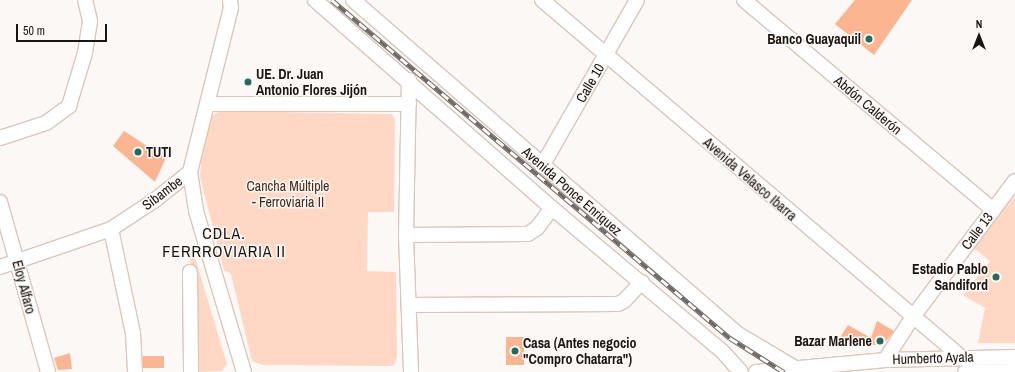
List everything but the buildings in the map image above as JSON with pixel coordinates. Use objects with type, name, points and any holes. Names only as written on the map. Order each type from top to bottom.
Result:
[{"type":"street","points":[[0,138],[46,123],[69,106],[76,92],[90,21],[85,0]]},
{"type":"street","name":"Avenida Ponce Enriquez","points":[[315,0],[409,80],[552,208],[642,282],[722,351],[741,372]]},
{"type":"street","name":"Avenida Ponce Enriquez","points":[[353,0],[542,166],[738,334],[801,371]]},
{"type":"street","name":"Avenida Velasco Ibarra","points":[[542,0],[912,318],[960,357]]},
{"type":"street","name":"Calle 10","points":[[542,166],[637,0]]},
{"type":"street","name":"Abdón Calderón","points":[[744,0],[993,210]]},
{"type":"street","name":"Sibambe","points":[[0,267],[111,229],[155,200],[190,172],[232,3]]},
{"type":"street","points":[[409,80],[406,235],[411,372]]},
{"type":"street","points":[[208,104],[409,104]]},
{"type":"street","points":[[190,172],[196,211],[244,372]]},
{"type":"street","name":"Calle 13","points":[[885,360],[912,318],[1015,181]]},
{"type":"street","name":"Eloy Alfaro","points":[[0,202],[48,372]]},
{"type":"street","points":[[406,235],[528,234],[537,228],[552,208]]},
{"type":"street","points":[[111,229],[134,333],[135,372]]},
{"type":"street","points":[[190,272],[191,372]]},
{"type":"street","points":[[409,305],[618,304],[624,301],[642,282]]},
{"type":"street","name":"Humberto Ayala","points":[[756,372],[832,369],[885,360],[960,357],[1015,357]]},
{"type":"street","name":"Humberto Ayala","points":[[966,372],[1015,371]]},
{"type":"green space","name":"Cancha Múltiple - Ferroviaria II","points":[[219,111],[392,114],[395,120],[394,212],[368,212],[367,271],[396,272],[397,358],[393,366],[262,365],[252,361],[231,274],[224,270],[200,177],[202,145],[211,117]]},
{"type":"green space","name":"Estadio Pablo Sandiford","points":[[1015,196],[1015,343],[978,343],[985,308],[963,295],[990,261],[973,248]]},
{"type":"green space","points":[[194,254],[227,364],[222,371],[193,372],[190,256]]},
{"type":"railway","points":[[332,0],[730,338],[784,372]]},
{"type":"place","name":"Banco Guayaquil","points":[[869,39]]},
{"type":"place","name":"UE. Dr. Juan Antonio Flores Jijón","points":[[248,82]]},
{"type":"place","name":"TUTI","points":[[138,152]]},
{"type":"place","name":"Estadio Pablo Sandiford","points":[[996,277]]},
{"type":"place","name":"Bazar Marlene","points":[[880,341]]},
{"type":"place","name":"Casa (Antes negocio \"Compro Chatarra\")","points":[[515,351]]},
{"type":"district","name":"CDLA. FERRROVIARIA II","points":[[224,242]]}]
